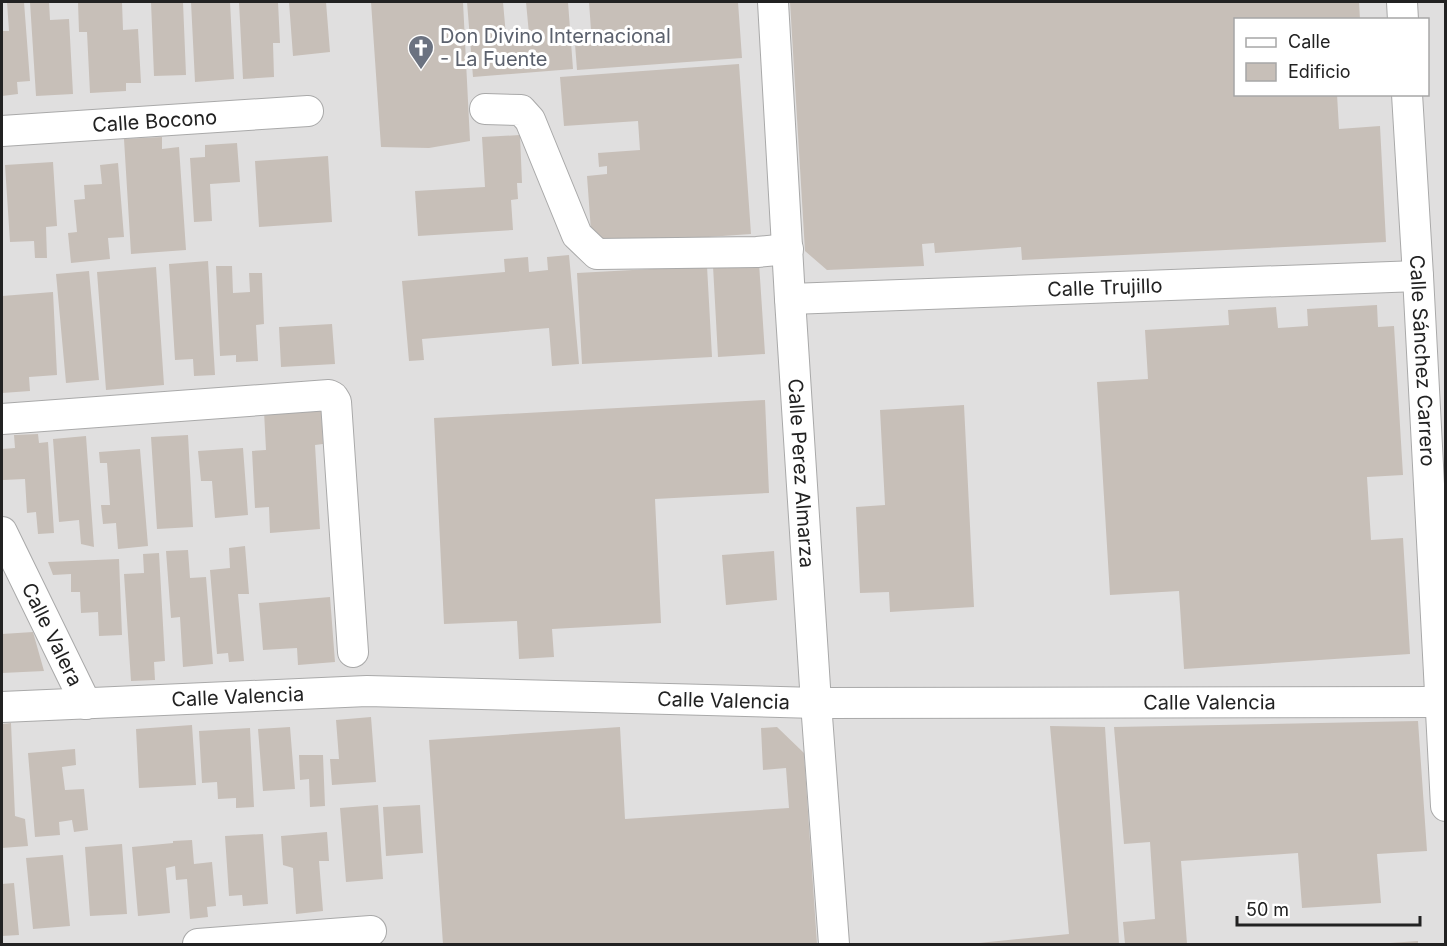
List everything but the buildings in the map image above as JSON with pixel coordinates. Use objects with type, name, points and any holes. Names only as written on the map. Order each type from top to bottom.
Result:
[{"type":"street","name":"Calle Perez Almarza","points":[[773,2],[816,703],[834,945]]},
{"type":"street","points":[[1402,2],[1403,18]]},
{"type":"street","name":"Calle Sánchez Carrero","points":[[1407,96],[1419,276],[1446,806]]},
{"type":"street","points":[[485,110],[521,110],[530,120],[577,235],[597,254],[757,252],[788,249]]},
{"type":"street","name":"Calle Bocono","points":[[2,131],[308,111]]},
{"type":"street","name":"Calle Trujillo","points":[[790,299],[1419,276]]},
{"type":"street","points":[[2,419],[329,395],[333,397],[336,402],[353,652]]},
{"type":"street","name":"Calle Valera","points":[[2,532],[86,704]]},
{"type":"street","name":"Calle Valencia","points":[[2,707],[367,691],[816,703],[1442,702]]},
{"type":"street","points":[[198,945],[371,931]]},
{"type":"shaded area","points":[[2,2],[1445,2],[1445,944],[2,944]]},
{"type":"place","name":"Don Divino Internacional - La Fuente","points":[[421,71]]}]
